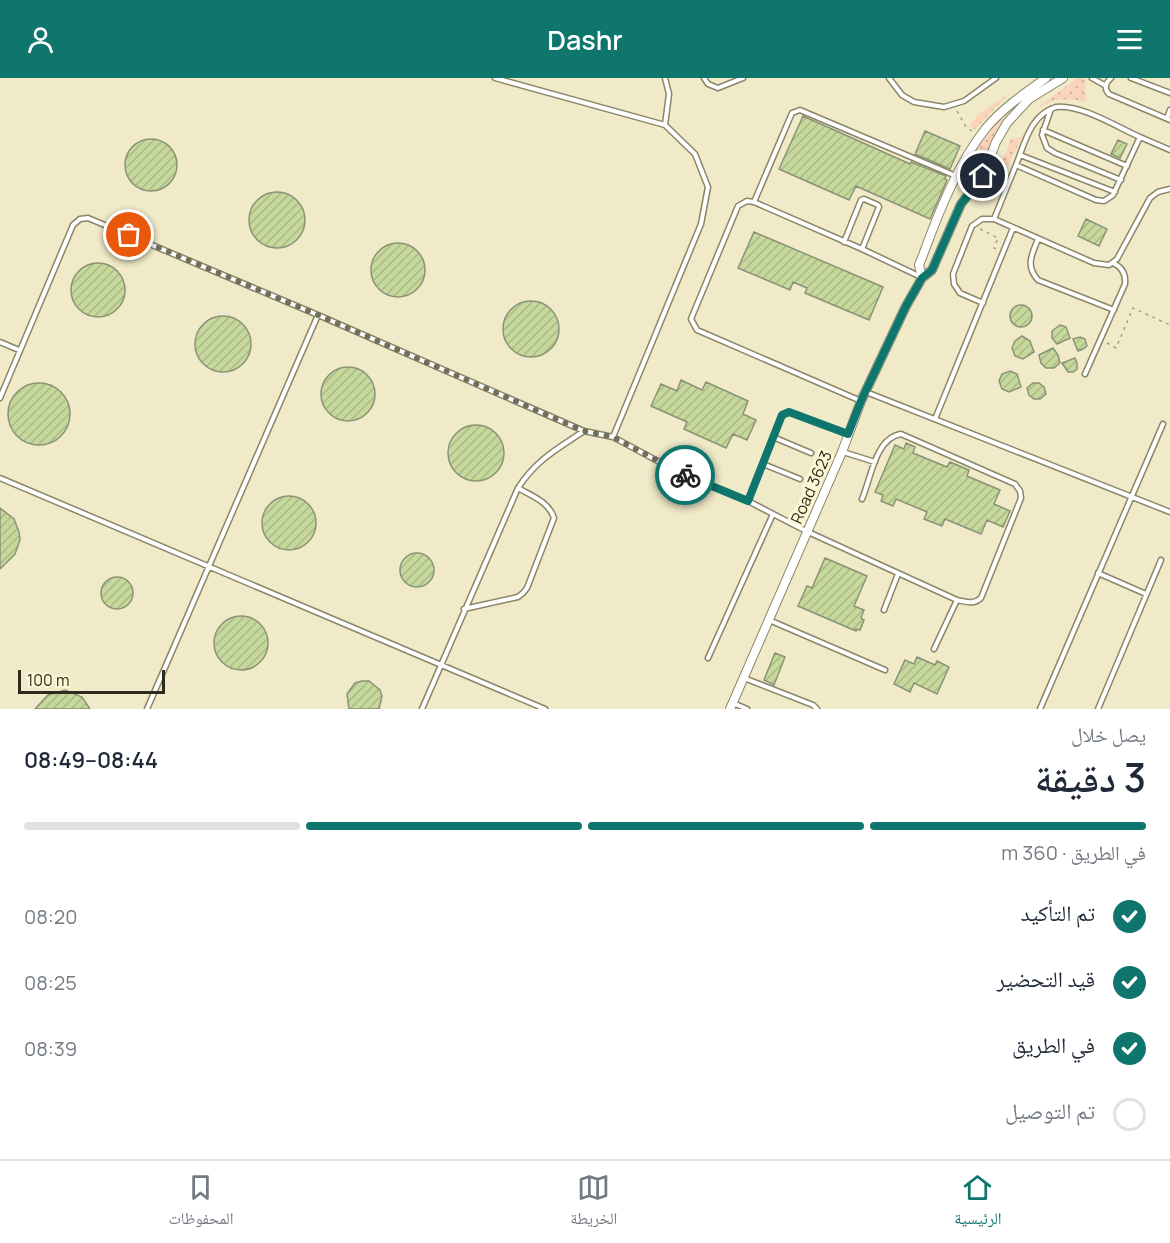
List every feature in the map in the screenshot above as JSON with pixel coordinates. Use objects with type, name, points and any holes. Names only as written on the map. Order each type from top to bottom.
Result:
[{"type":"street","name":"Road 3623","points":[[922,278],[919,266],[923,255],[956,177],[980,137],[1005,109],[1046,78]]},
{"type":"street","name":"Road 3623","points":[[731,706],[842,452],[861,401],[906,306],[922,278],[932,270],[961,204],[983,176],[996,142],[1007,123],[1029,99],[1063,78]]},
{"type":"lane","points":[[495,78],[665,125],[695,154],[708,187],[701,224],[613,437]]},
{"type":"lane","points":[[665,78],[669,93],[665,125]]},
{"type":"lane","points":[[704,78],[708,84],[718,88],[743,78]]},
{"type":"lane","points":[[889,78],[902,95],[914,102],[939,106],[954,105],[964,101],[996,78]]},
{"type":"lane","points":[[1092,78],[1106,86]]},
{"type":"lane","points":[[1111,78],[1106,86],[1109,94],[1168,119],[1170,110]]},
{"type":"lane","points":[[1131,78],[1170,93]]},
{"type":"lane","points":[[994,219],[1033,124],[1040,115],[1051,109],[1062,106],[1074,108],[1170,150]]},
{"type":"lane","points":[[1051,109],[1042,130],[1043,139],[1051,151],[1121,180]]},
{"type":"lane","points":[[754,202],[792,113],[800,110],[956,177]]},
{"type":"lane","points":[[1042,130],[1127,166]]},
{"type":"lane","points":[[1016,165],[1096,200],[1107,199],[1115,192],[1140,137]]},
{"type":"lane","points":[[1020,155],[1115,192]]},
{"type":"lane","points":[[983,303],[960,293],[954,284],[953,274],[972,226],[982,219],[994,219],[1099,265],[1113,262],[1120,255],[1150,198],[1158,192],[1170,189]]},
{"type":"lane","points":[[844,242],[861,200],[864,199],[879,207],[862,249]]},
{"type":"lane","points":[[861,401],[697,330],[693,326],[691,319],[738,207],[747,201],[754,202],[922,278]]},
{"type":"lane","points":[[0,398],[73,225],[80,219],[88,218],[584,431],[613,437],[678,472],[748,501],[806,531],[957,600],[971,603],[981,598],[1021,498],[1020,491],[1015,484],[901,434],[885,441],[862,499]]},
{"type":"lane","points":[[935,419],[1013,228]]},
{"type":"lane","points":[[1038,239],[1030,262],[1032,272],[1038,280],[1114,310]]},
{"type":"lane","points":[[1085,375],[1123,289],[1125,279],[1122,269],[1113,262]]},
{"type":"lane","points":[[147,709],[207,566],[318,315]]},
{"type":"lane","points":[[0,342],[19,350]]},
{"type":"lane","points":[[866,392],[1170,512]]},
{"type":"lane","points":[[748,501],[782,415],[789,412],[848,434]]},
{"type":"lane","points":[[1040,709],[1163,424]]},
{"type":"lane","points":[[422,709],[518,488],[529,471],[544,458],[584,431]]},
{"type":"lane","points":[[773,437],[811,453]]},
{"type":"lane","points":[[842,452],[875,462]]},
{"type":"lane","points":[[763,464],[800,479]]},
{"type":"lane","points":[[0,478],[545,709]]},
{"type":"lane","points":[[464,609],[518,597],[527,588],[554,518],[552,510],[544,503],[518,488]]},
{"type":"lane","points":[[708,658],[773,514]]},
{"type":"lane","points":[[1098,709],[1161,560]]},
{"type":"lane","points":[[1098,573],[1146,594]]},
{"type":"lane","points":[[884,610],[898,574]]},
{"type":"lane","points":[[934,649],[957,600]]},
{"type":"lane","points":[[768,620],[885,670]]},
{"type":"lane","points":[[743,678],[813,705],[817,709]]},
{"type":"lane","points":[[731,706],[747,709]]},
{"type":"path","points":[[954,105],[966,127],[980,137]]},
{"type":"path","points":[[1100,341],[1116,348],[1133,308],[1170,325]]},
{"type":"shaded area","points":[[1078,78],[1085,78],[1086,102],[1069,99],[1055,100],[1035,109]]},
{"type":"shaded area","points":[[1010,93],[974,130],[970,125],[979,114]]},
{"type":"shaded area","points":[[1003,118],[1008,119],[989,151],[984,152],[980,149],[980,145]]},
{"type":"shaded area","points":[[1022,137],[1007,169],[1000,166],[1011,139]]},
{"type":"building","points":[[803,116],[910,164],[911,162],[946,176],[947,180],[930,219],[856,186],[849,200],[779,169]]},
{"type":"building","points":[[925,131],[960,146],[950,169],[915,154]]},
{"type":"building","points":[[146,139],[156,139],[165,143],[173,151],[177,165],[173,179],[165,187],[156,191],[146,191],[137,187],[129,179],[125,170],[125,160],[129,151],[137,143]]},
{"type":"building","points":[[1118,140],[1127,144],[1120,158],[1111,154]]},
{"type":"building","points":[[272,192],[282,192],[297,200],[303,209],[305,220],[303,231],[297,240],[282,248],[272,248],[261,243],[254,236],[249,225],[249,215],[254,204],[261,197]]},
{"type":"building","points":[[1086,219],[1107,229],[1099,246],[1078,236]]},
{"type":"building","points":[[754,232],[883,287],[869,320],[805,293],[807,288],[793,282],[790,290],[738,268]]},
{"type":"building","points":[[393,243],[403,243],[413,247],[421,255],[425,270],[421,285],[413,293],[403,297],[393,297],[383,293],[375,285],[371,275],[371,265],[375,255],[383,247]]},
{"type":"building","points":[[93,263],[103,263],[113,267],[121,275],[125,290],[121,305],[113,313],[103,317],[93,317],[83,313],[75,305],[71,295],[71,285],[75,275],[83,267]]},
{"type":"building","points":[[531,301],[542,303],[551,309],[557,318],[559,329],[557,340],[551,349],[542,355],[531,357],[520,355],[511,349],[505,340],[503,329],[505,318],[511,309],[520,303]]},
{"type":"building","points":[[1021,305],[1029,308],[1032,316],[1029,324],[1021,327],[1013,324],[1010,316],[1013,308]]},
{"type":"building","points":[[217,316],[229,316],[243,324],[251,338],[249,355],[243,364],[229,372],[217,372],[200,360],[195,350],[195,338],[207,321]]},
{"type":"building","points":[[1060,325],[1066,327],[1070,338],[1057,344],[1052,338],[1052,331]]},
{"type":"building","points":[[1022,336],[1030,341],[1034,352],[1023,359],[1015,356],[1012,348],[1015,341]]},
{"type":"building","points":[[1080,337],[1085,339],[1087,346],[1078,351],[1073,339]]},
{"type":"building","points":[[1053,348],[1060,363],[1054,368],[1046,368],[1041,363],[1039,355]]},
{"type":"building","points":[[1075,358],[1077,369],[1068,372],[1062,363]]},
{"type":"building","points":[[348,367],[358,369],[367,375],[373,384],[375,394],[373,404],[367,413],[358,419],[348,421],[338,419],[329,413],[323,404],[321,394],[323,384],[329,375],[338,369]]},
{"type":"building","points":[[1010,371],[1017,374],[1021,387],[1009,392],[1002,389],[999,381],[1002,374]]},
{"type":"building","points":[[681,380],[702,390],[706,382],[748,401],[743,414],[756,420],[747,440],[733,434],[726,448],[684,429],[687,422],[651,406],[661,384],[677,391]]},
{"type":"building","points":[[33,383],[45,383],[61,392],[68,402],[70,414],[68,426],[61,436],[45,445],[33,445],[22,440],[13,431],[8,420],[8,408],[13,397],[22,388]]},
{"type":"building","points":[[1033,383],[1039,383],[1044,387],[1046,394],[1040,399],[1034,399],[1029,395],[1027,388]]},
{"type":"building","points":[[476,425],[487,427],[496,433],[502,442],[504,453],[502,464],[496,473],[487,479],[476,481],[465,479],[456,473],[450,464],[448,453],[450,442],[456,433],[465,427]]},
{"type":"building","points":[[906,443],[915,447],[913,453],[947,467],[950,462],[969,470],[967,476],[1000,490],[994,504],[1010,511],[1003,527],[987,520],[981,534],[945,519],[942,526],[924,519],[927,512],[896,499],[893,506],[881,501],[883,495],[875,492],[895,445],[904,449]]},
{"type":"building","points":[[289,496],[299,498],[308,504],[314,513],[316,523],[314,533],[308,542],[299,548],[289,550],[279,548],[270,542],[264,533],[262,523],[264,513],[270,504],[279,498]]},
{"type":"building","points":[[0,508],[14,519],[20,540],[15,554],[0,569]]},
{"type":"building","points":[[417,553],[429,558],[434,570],[429,582],[417,587],[405,582],[400,570],[405,558]]},
{"type":"building","points":[[825,558],[867,576],[854,606],[864,610],[861,618],[864,620],[860,630],[856,629],[856,631],[798,606],[807,586],[812,588]]},
{"type":"building","points":[[117,577],[129,581],[133,593],[129,605],[117,609],[105,605],[101,593],[105,581]]},
{"type":"building","points":[[236,616],[246,616],[256,620],[264,628],[268,643],[264,658],[256,666],[246,670],[236,670],[226,666],[218,658],[214,648],[214,638],[218,628],[226,620]]},
{"type":"building","points":[[775,653],[785,657],[774,685],[764,680]]},
{"type":"building","points":[[917,657],[935,665],[937,661],[949,667],[937,694],[914,683],[910,692],[894,684],[905,660],[914,664]]},
{"type":"building","points":[[369,681],[380,690],[382,696],[379,709],[349,709],[347,694],[355,683]]},
{"type":"building","points":[[65,690],[82,697],[90,709],[35,709],[48,695]]},
{"type":"way so far","points":[[129,235],[584,431],[613,437],[685,475]]},
{"type":"route","points":[[685,475],[748,501],[782,415],[789,412],[848,434],[906,306],[922,278],[932,270],[961,204],[983,176]]}]
